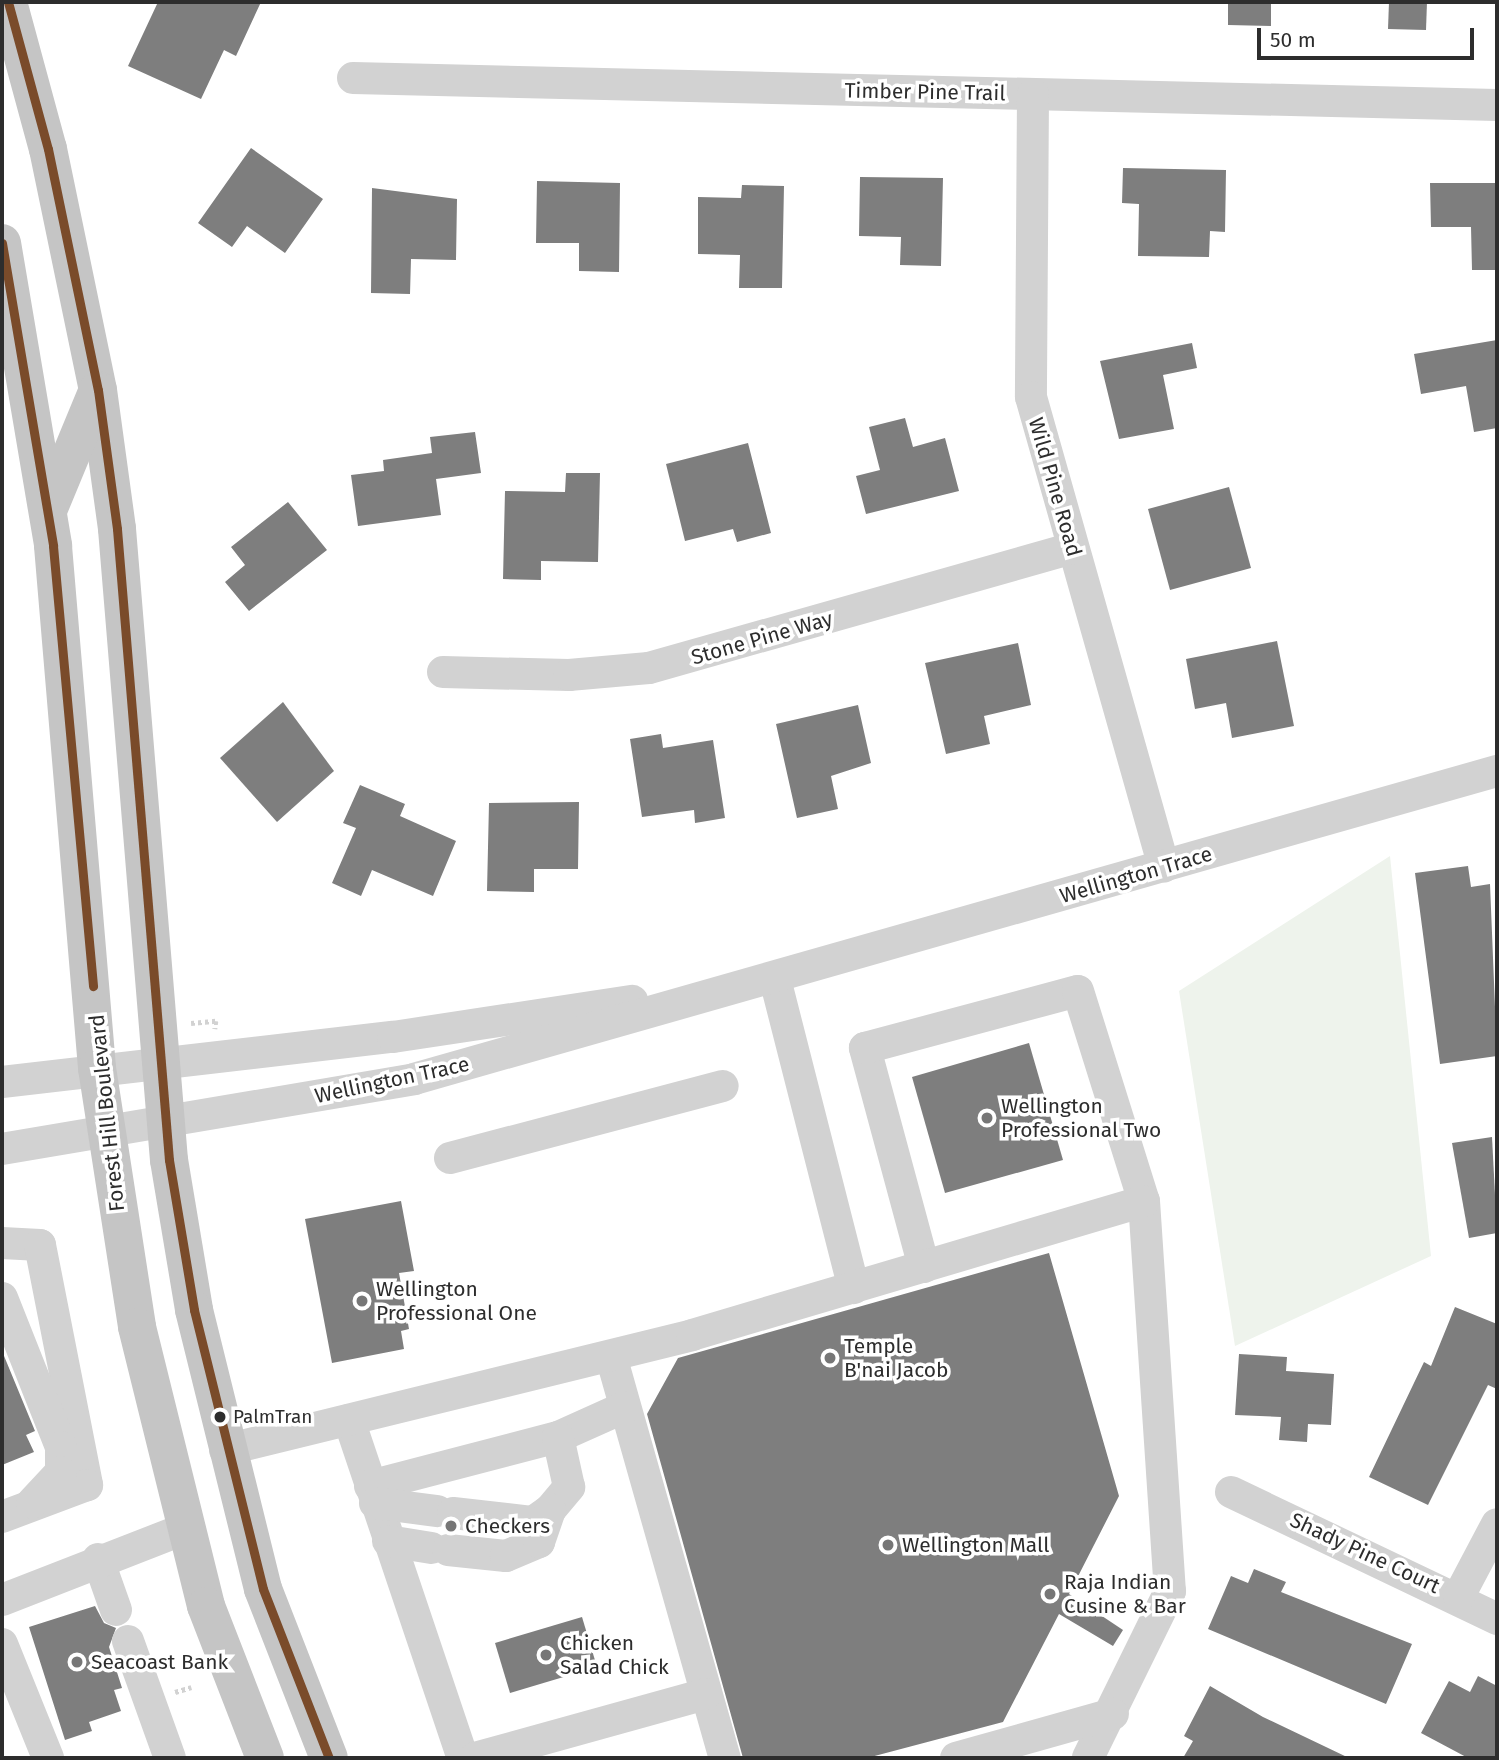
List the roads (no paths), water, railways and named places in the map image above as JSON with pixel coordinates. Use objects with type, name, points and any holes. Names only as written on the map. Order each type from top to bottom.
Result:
[{"type":"main road","points":[[8,2],[54,175],[98,390],[117,529],[165,1125],[194,1310],[225,1450],[263,1589],[329,1758]]},
{"type":"main road","name":"Forest Hill Boulevard","points":[[2,243],[48,510],[97,1068],[105,1134],[137,1327],[184,1528],[206,1606],[265,1758]]},
{"type":"main road","points":[[48,510],[98,390]]},
{"type":"street","name":"Timber Pine Trail","points":[[353,78],[1497,105]]},
{"type":"street","name":"Wild Pine Road","points":[[1033,95],[1031,397],[1164,867]]},
{"type":"street","name":"Stone Pine Way","points":[[443,672],[569,675],[649,668],[1072,548]]},
{"type":"street","name":"Wellington Trace","points":[[2,1149],[165,1125],[414,1079],[775,979],[1497,771]]},
{"type":"street","name":"Wellington Trace","points":[[2,1082],[159,1060],[393,1037],[775,979]]},
{"type":"street","points":[[775,979],[854,1288]]},
{"type":"street","points":[[924,1267],[865,1048],[1079,991],[1144,1201],[1170,1591],[1113,1714],[1088,1758]]},
{"type":"street","points":[[450,1158],[723,1086]]},
{"type":"street","points":[[225,1450],[611,1356],[854,1288],[1144,1201]]},
{"type":"street","points":[[2,1243],[40,1245],[87,1485],[15,1512]]},
{"type":"street","points":[[2,1298],[61,1447],[61,1472],[15,1512]]},
{"type":"street","points":[[611,1356],[724,1758]]},
{"type":"street","points":[[373,1494],[558,1437],[625,1406]]},
{"type":"street","points":[[349,1420],[388,1541],[481,1757],[705,1694]]},
{"type":"street","points":[[373,1494],[445,1512],[533,1522],[550,1510],[569,1487],[558,1437]]},
{"type":"street","name":"Shady Pine Court","points":[[1231,1492],[1458,1596],[1497,1619]]},
{"type":"street","points":[[388,1541],[506,1556],[539,1542],[550,1510]]},
{"type":"street","points":[[1458,1596],[1497,1524]]},
{"type":"street","points":[[2,1600],[98,1559],[184,1528]]},
{"type":"street","points":[[98,1559],[116,1610]]},
{"type":"street","points":[[128,1641],[170,1758]]},
{"type":"street","points":[[2,1644],[48,1758]]},
{"type":"street","points":[[956,1758],[1113,1714]]},
{"type":"place","name":"Wellington Professional Two","points":[[987,1118]]},
{"type":"place","name":"Wellington Professional One","points":[[362,1301]]},
{"type":"place","name":"Temple B'nai Jacob","points":[[830,1358]]},
{"type":"place","name":"PalmTran","points":[[220,1417]]},
{"type":"place","name":"Checkers","points":[[451,1526]]},
{"type":"place","name":"Wellington Mall","points":[[888,1545]]},
{"type":"place","name":"Raja Indian Cusine & Bar","points":[[1050,1594]]},
{"type":"place","name":"Chicken Salad Chick","points":[[546,1655]]},
{"type":"place","name":"Seacoast Bank","points":[[77,1662]]}]
